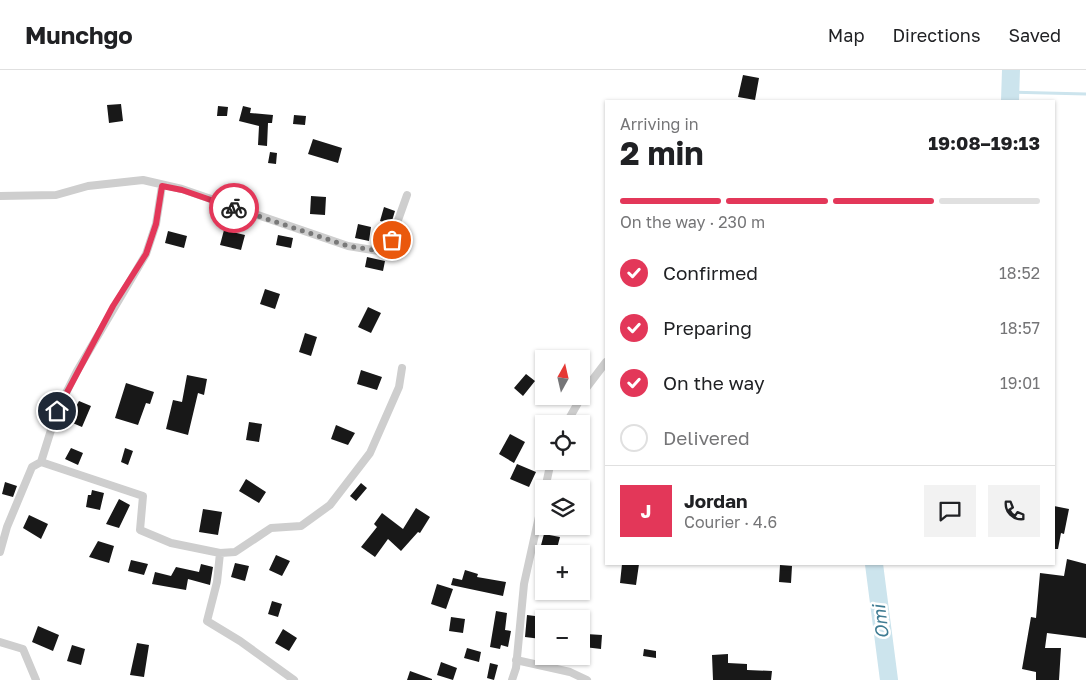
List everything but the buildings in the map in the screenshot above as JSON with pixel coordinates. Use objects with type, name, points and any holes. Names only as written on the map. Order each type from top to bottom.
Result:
[{"type":"street","points":[[0,196],[56,195],[88,186],[143,180],[182,190],[348,246],[379,251],[392,240],[407,195]]},
{"type":"street","points":[[42,462],[57,411],[77,371],[146,254],[156,224],[162,186]]},
{"type":"street","points":[[571,415],[587,388],[605,363]]},
{"type":"street","points":[[0,552],[3,536],[32,467],[42,462],[143,496],[140,530],[171,543],[220,553],[235,552],[271,528],[301,526],[330,505],[370,453],[398,387],[402,368]]},
{"type":"street","points":[[512,680],[516,668],[524,584],[535,534]]},
{"type":"street","points":[[220,553],[217,582],[207,621],[240,641],[294,680]]},
{"type":"street","points":[[0,642],[23,649],[36,680]]},
{"type":"street","points":[[516,660],[570,672],[587,680]]},
{"type":"waterway","name":"Omi","points":[[1010,100],[1011,70]]},
{"type":"waterway","points":[[1011,92],[1086,94]]},
{"type":"waterway","name":"Omi","points":[[874,565],[889,680]]},
{"type":"way so far","points":[[234,208],[348,246],[379,251],[392,240]]},
{"type":"route","points":[[57,411],[113,306],[131,281],[146,254],[156,224],[162,186],[182,190],[234,208]]}]
